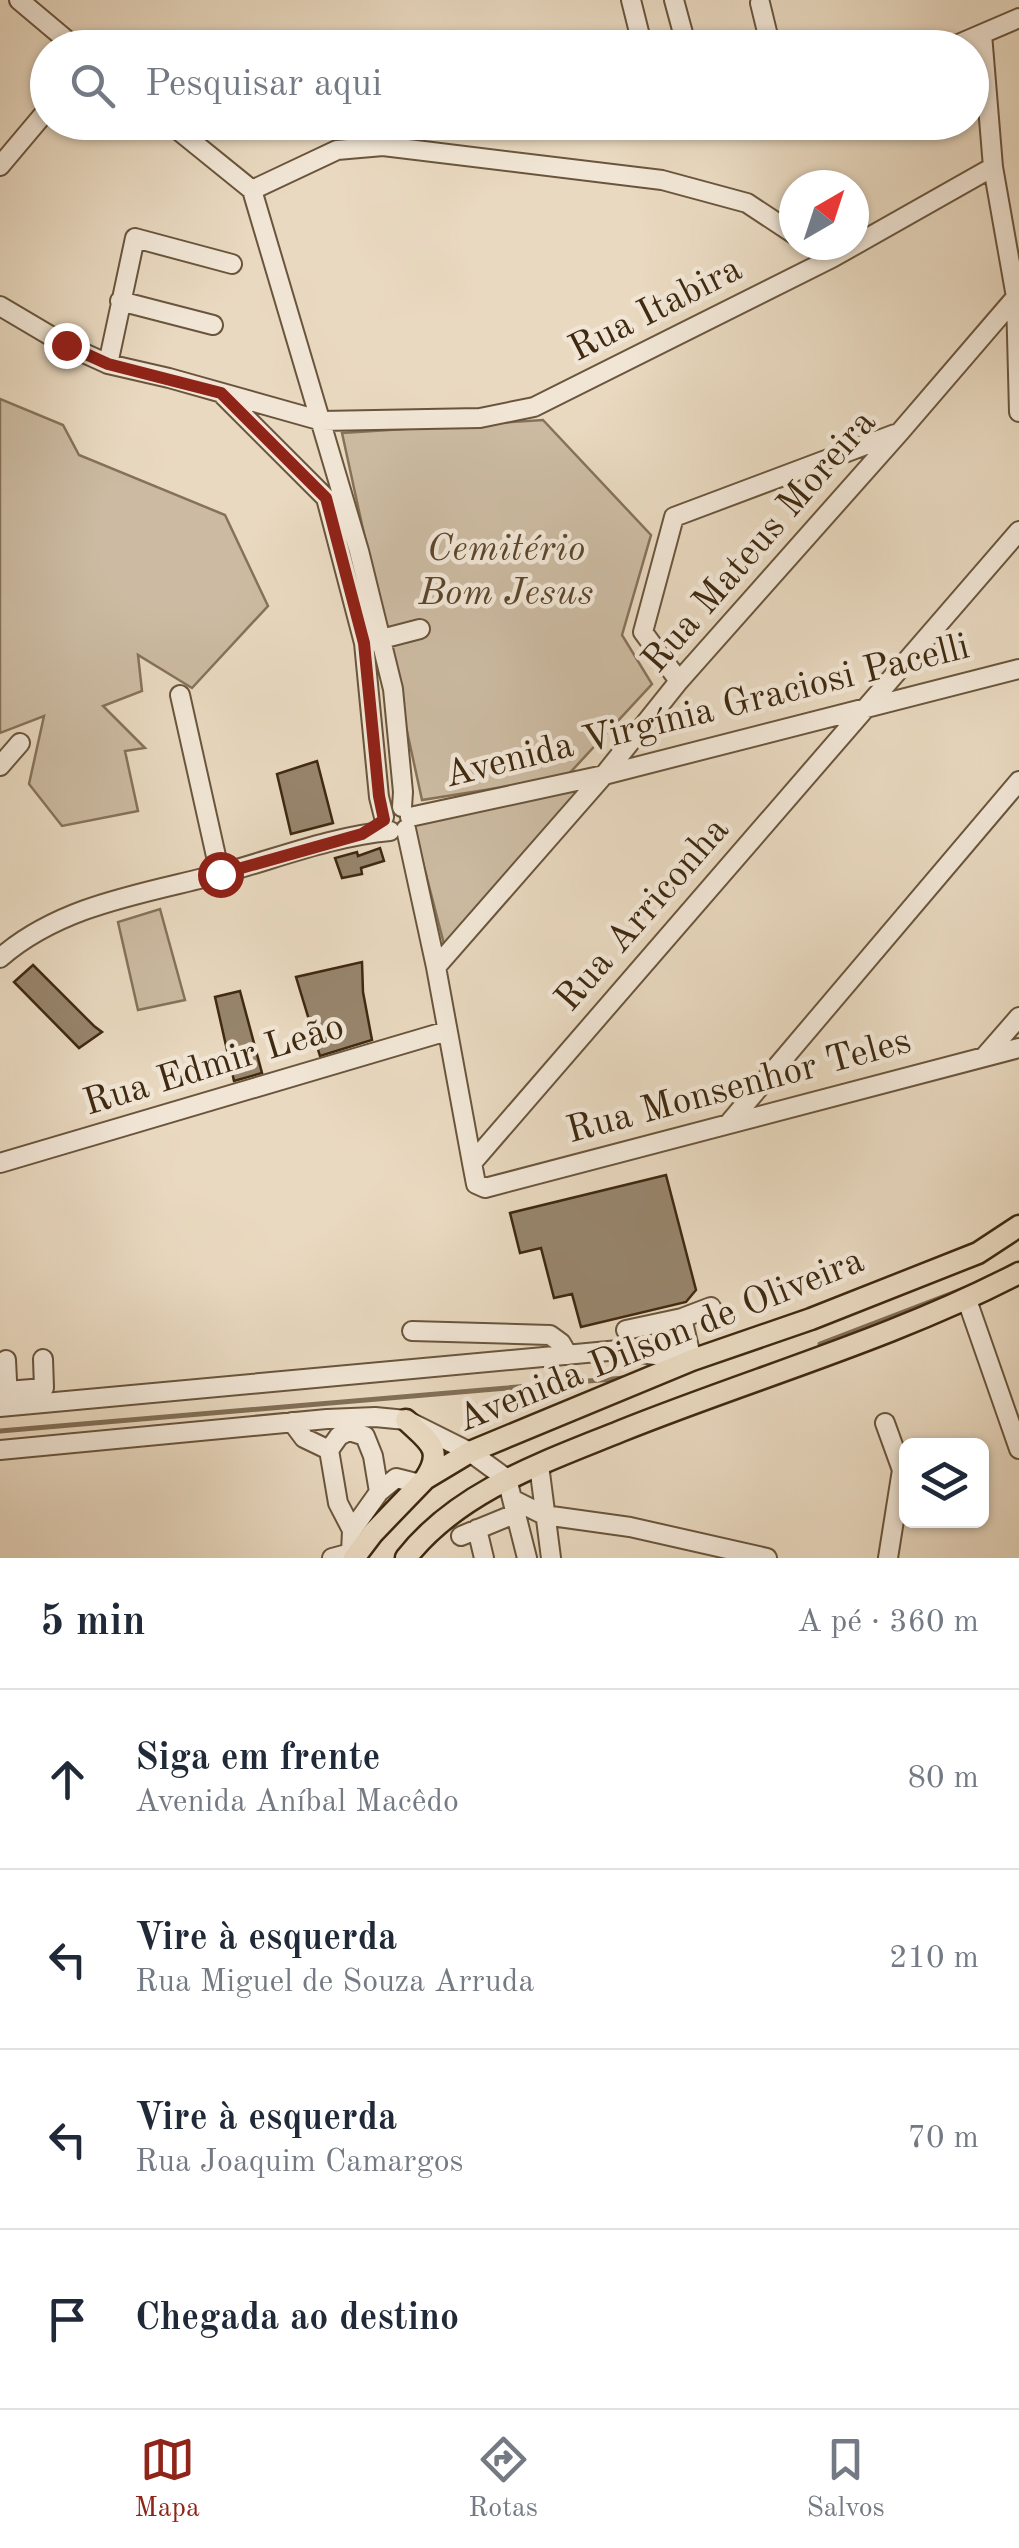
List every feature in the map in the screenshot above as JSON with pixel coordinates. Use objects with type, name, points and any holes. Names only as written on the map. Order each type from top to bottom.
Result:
[{"type":"main road","name":"Avenida Dilson de Oliveira","points":[[354,1554],[422,1482],[470,1452],[692,1360],[811,1319],[978,1253],[1019,1226]]},
{"type":"main road","name":"Avenida Dilson de Oliveira","points":[[406,1558],[422,1538],[451,1514],[513,1497],[539,1465],[696,1401],[967,1300],[1019,1273]]},
{"type":"main road","points":[[692,1360],[698,1376],[696,1401]]},
{"type":"main road","points":[[406,1420],[430,1442],[436,1454],[434,1465],[422,1482]]},
{"type":"street","points":[[21,0],[55,30]]},
{"type":"street","points":[[630,0],[638,30]]},
{"type":"street","points":[[674,0],[682,30]]},
{"type":"street","points":[[760,3],[767,30]]},
{"type":"street","points":[[989,31],[1019,18]]},
{"type":"street","points":[[989,119],[993,167],[1016,297],[1019,412]]},
{"type":"street","points":[[0,166],[30,130]]},
{"type":"street","points":[[190,140],[252,190],[359,551],[372,642],[379,796],[396,820],[436,967],[472,1164]]},
{"type":"street","points":[[252,190],[338,150],[383,146],[662,180],[747,204],[779,224]]},
{"type":"street","name":"Rua Itabira","points":[[869,237],[993,167]]},
{"type":"street","points":[[109,357],[135,238],[232,264]]},
{"type":"street","name":"Rua Itabira","points":[[0,306],[66,345],[322,421],[480,418],[534,407],[828,260]]},
{"type":"street","name":"Rua Mateus Moreira","points":[[436,967],[604,775],[679,681],[1016,297]]},
{"type":"street","points":[[120,301],[214,325]]},
{"type":"street","points":[[221,393],[326,498],[372,642]]},
{"type":"street","points":[[679,681],[644,632],[674,517],[900,432]]},
{"type":"street","name":"Rua Arriconha","points":[[472,1164],[1019,531]]},
{"type":"street","points":[[372,642],[420,629]]},
{"type":"street","name":"Avenida Virgínia Graciosi Pacelli","points":[[0,958],[42,930],[115,898],[220,874],[362,834],[396,820],[604,775],[1019,670]]},
{"type":"street","points":[[180,695],[220,874]]},
{"type":"street","points":[[0,766],[20,743]]},
{"type":"street","points":[[728,1123],[1019,781]]},
{"type":"street","points":[[985,1056],[1019,1018]]},
{"type":"street","name":"Rua Edmir Leão","points":[[0,1164],[447,1030]]},
{"type":"street","name":"Rua Monsenhor Teles","points":[[472,1164],[476,1184],[485,1188],[1019,1048]]},
{"type":"street","points":[[967,1300],[1019,1450]]},
{"type":"street","points":[[626,1330],[682,1318],[711,1307]]},
{"type":"street","points":[[5,1401],[618,1350],[692,1360],[682,1318]]},
{"type":"street","points":[[412,1331],[550,1335],[568,1355]]},
{"type":"street","points":[[5,1401],[6,1360]]},
{"type":"street","points":[[5,1401],[44,1388],[43,1360]]},
{"type":"street","points":[[0,1450],[292,1422],[375,1417],[406,1420],[470,1452],[513,1497],[544,1515],[630,1528],[767,1558]]},
{"type":"street","points":[[292,1422],[304,1438],[329,1450]]},
{"type":"street","points":[[885,1423],[902,1470],[888,1558]]},
{"type":"street","points":[[332,1558],[354,1554],[352,1530],[338,1503],[329,1450],[339,1436],[349,1431],[365,1436],[379,1492]]},
{"type":"street","points":[[539,1465],[551,1558]]},
{"type":"street","points":[[352,1530],[379,1492],[396,1478],[422,1482]]},
{"type":"street","points":[[484,1558],[468,1532],[513,1497]]},
{"type":"street","points":[[513,1497],[528,1558]]},
{"type":"green space","points":[[0,399],[63,425],[79,455],[225,515],[268,606],[192,688],[138,655],[142,691],[103,706],[145,748],[125,751],[138,811],[62,826],[29,784],[44,716],[0,733]]},
{"type":"green space","name":"Cemitério Bom Jesus","points":[[543,420],[651,535],[622,635],[652,684],[566,777],[422,800],[342,433]]},
{"type":"green space","points":[[589,783],[445,948],[413,824]]},
{"type":"green space","points":[[160,909],[185,1000],[138,1010],[118,922]]},
{"type":"building","points":[[317,761],[333,823],[291,834],[277,774]]},
{"type":"building","points":[[380,848],[384,861],[361,868],[362,874],[342,878],[335,858],[357,852],[358,856]]},
{"type":"building","points":[[362,962],[372,1040],[320,1056],[296,977]]},
{"type":"building","points":[[33,965],[102,1032],[79,1048],[14,982]]},
{"type":"building","points":[[240,991],[262,1073],[234,1081],[215,997]]},
{"type":"building","points":[[666,1175],[696,1290],[686,1302],[581,1327],[572,1294],[554,1298],[541,1248],[520,1253],[510,1213]]},
{"type":"waterway","points":[[820,1344],[966,1288]]},
{"type":"waterway","points":[[0,1431],[624,1378]]},
{"type":"route","points":[[66,345],[108,364],[221,393],[326,498],[364,643],[384,820],[362,834],[220,874]]}]
